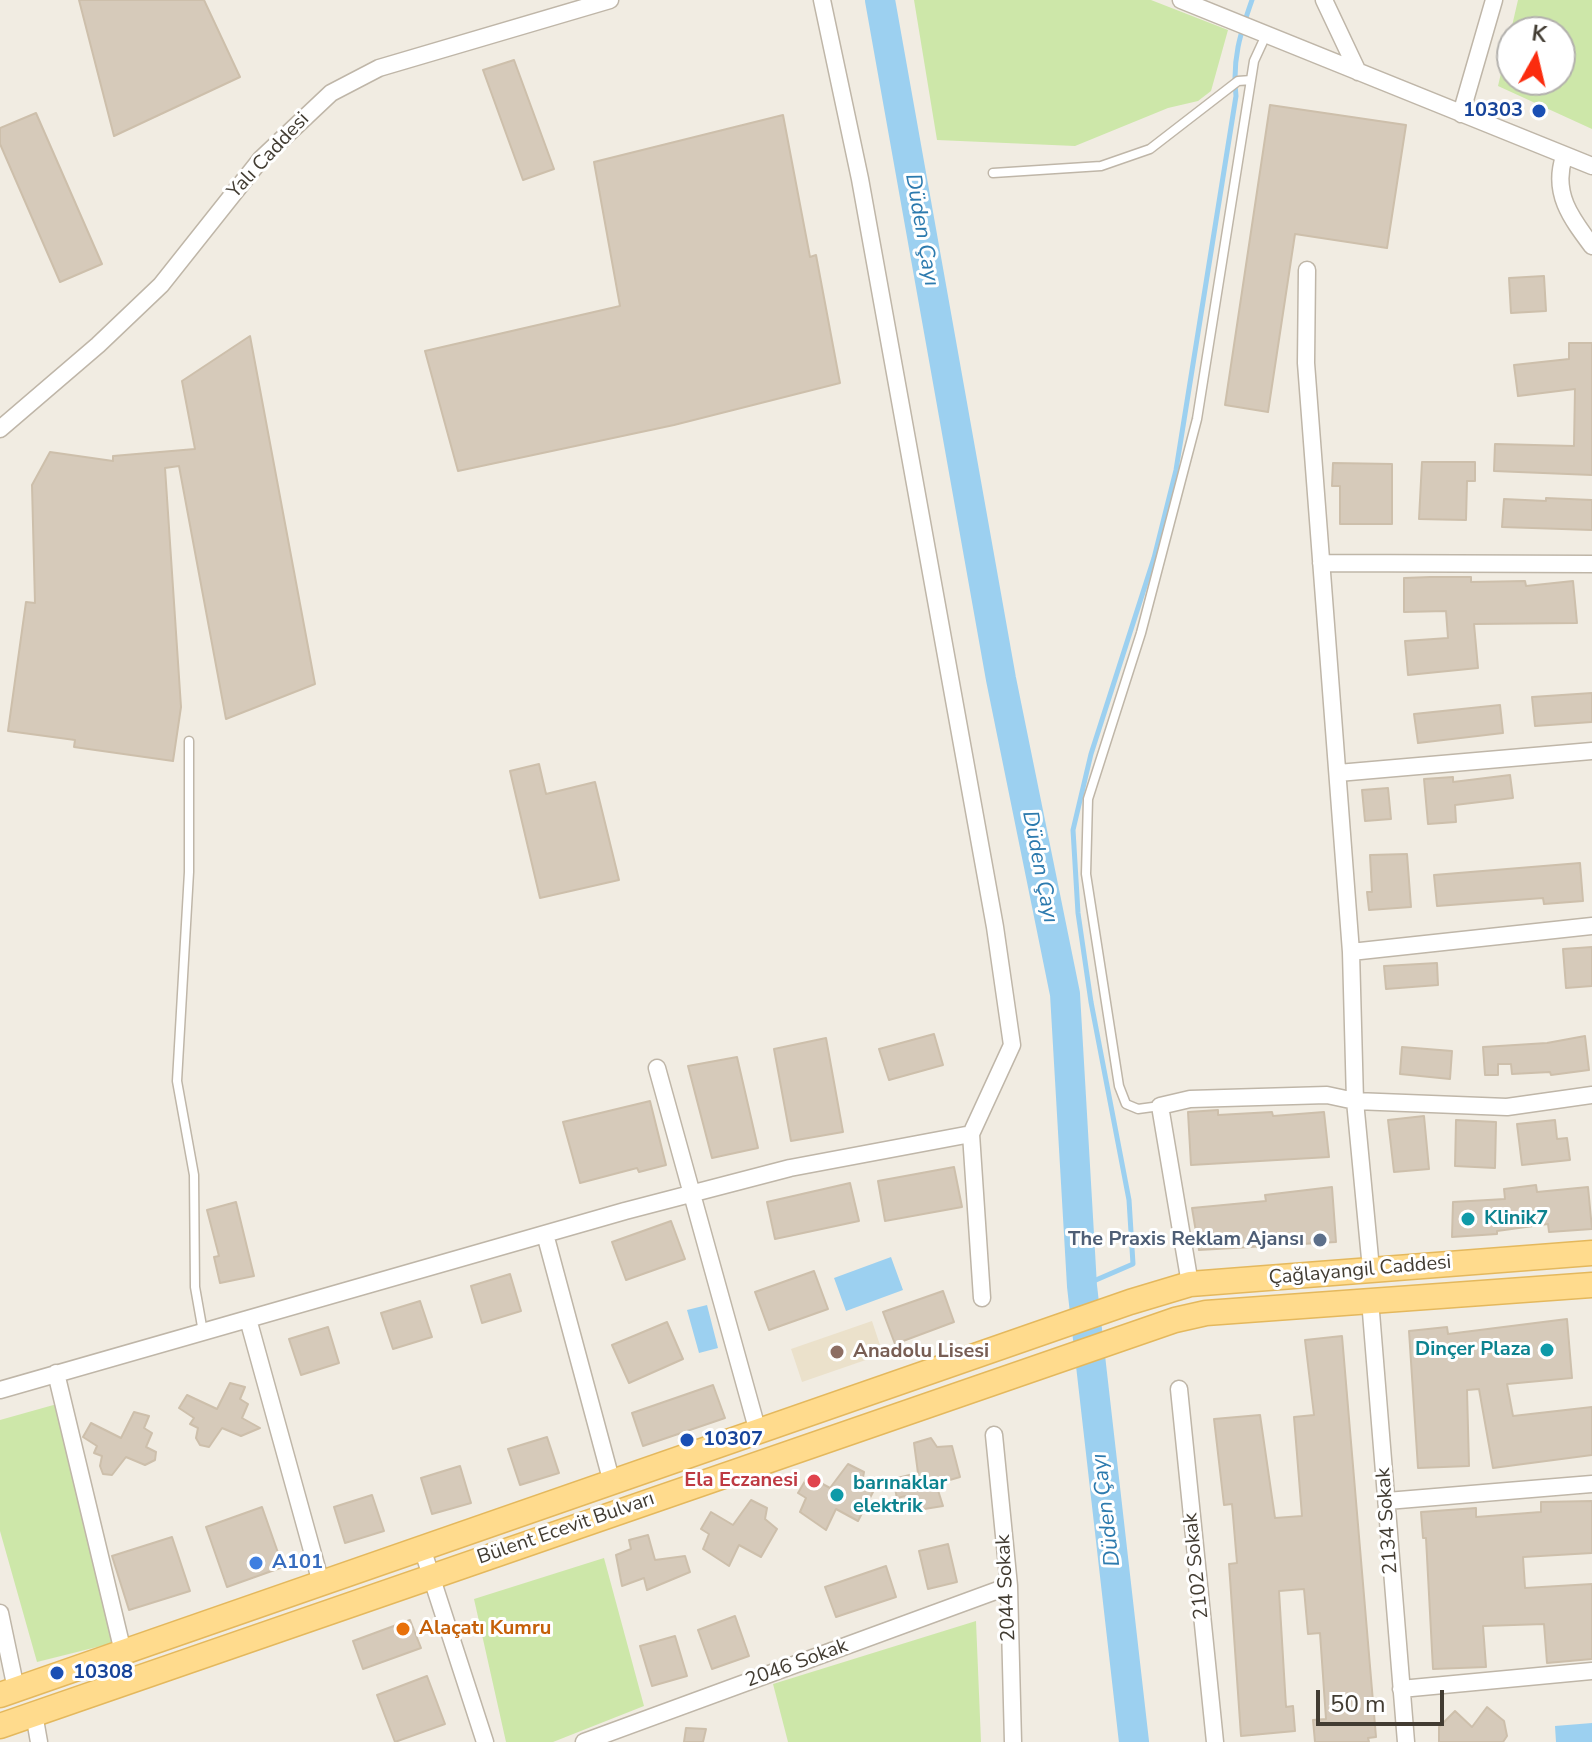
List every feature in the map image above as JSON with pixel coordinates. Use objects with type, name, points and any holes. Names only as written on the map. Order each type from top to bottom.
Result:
[{"type":"main road","name":"Çağlayangil Caddesi","points":[[1130,1302],[1190,1284],[1592,1253]]},
{"type":"main road","name":"Çağlayangil Caddesi","points":[[1133,1334],[1206,1313],[1592,1285]]},
{"type":"main road","name":"Bülent Ecevit Bulvarı","points":[[8,1692],[1130,1302]]},
{"type":"main road","name":"Bülent Ecevit Bulvarı","points":[[0,1726],[1133,1334]]},
{"type":"street","name":"Yalı Caddesi","points":[[0,429],[98,345],[161,285],[261,159],[331,93],[379,68],[610,0]]},
{"type":"street","points":[[822,0],[860,179],[995,927],[1012,1045],[971,1134],[982,1298]]},
{"type":"street","points":[[1181,0],[1592,166]]},
{"type":"street","points":[[1324,0],[1358,72]]},
{"type":"street","points":[[1461,114],[1494,0]]},
{"type":"street","points":[[1564,157],[1559,183],[1563,204],[1592,246]]},
{"type":"street","points":[[1307,270],[1306,363],[1351,952],[1355,1101],[1371,1269]]},
{"type":"street","points":[[1321,563],[1592,564]]},
{"type":"street","points":[[1338,773],[1592,751]]},
{"type":"street","points":[[1351,952],[1592,926]]},
{"type":"street","points":[[657,1068],[758,1432]]},
{"type":"street","points":[[1190,1284],[1160,1106],[1190,1099],[1327,1095],[1355,1101],[1507,1107],[1592,1095]]},
{"type":"street","points":[[0,1390],[690,1194],[790,1168],[971,1134]]},
{"type":"street","points":[[545,1234],[612,1483]]},
{"type":"street","name":"2134 Sokak","points":[[1370,1300],[1406,1742]]},
{"type":"street","points":[[248,1319],[321,1583]]},
{"type":"street","points":[[56,1373],[123,1652]]},
{"type":"street","name":"2102 Sokak","points":[[1179,1389],[1215,1742]]},
{"type":"street","name":"2044 Sokak","points":[[994,1435],[1009,1586],[1013,1742]]},
{"type":"street","points":[[1387,1501],[1592,1484]]},
{"type":"street","points":[[422,1548],[485,1742]]},
{"type":"street","name":"2046 Sokak","points":[[584,1742],[1009,1586]]},
{"type":"street","points":[[0,1613],[8,1692]]},
{"type":"street","points":[[1401,1689],[1592,1671]]},
{"type":"street","points":[[34,1714],[39,1742]]},
{"type":"lane","points":[[1160,1106],[1138,1109],[1126,1104],[1119,1086],[1086,874],[1087,812],[1141,633],[1197,419],[1254,61],[1263,33]]},
{"type":"lane","points":[[993,173],[1101,166],[1150,149],[1226,89],[1238,81],[1251,80]]},
{"type":"lane","points":[[189,741],[189,872],[177,1081],[194,1175],[195,1287],[203,1332]]},
{"type":"shaded area","name":"Anadolu Lisesi","points":[[872,1321],[883,1354],[802,1382],[791,1349]]},
{"type":"green space","points":[[914,0],[1151,0],[1228,30],[1211,91],[1198,101],[1168,108],[1075,146],[937,140]]},
{"type":"green space","points":[[1518,0],[1592,0],[1592,129],[1520,96],[1576,96],[1576,16],[1514,16]]},
{"type":"green space","points":[[57,1404],[113,1643],[37,1662],[0,1531],[0,1420]]},
{"type":"green space","points":[[604,1558],[644,1706],[553,1742],[506,1742],[474,1599]]},
{"type":"green space","points":[[976,1621],[981,1742],[788,1742],[773,1684]]},
{"type":"water","points":[[891,1257],[903,1290],[846,1311],[834,1278]]},
{"type":"water","points":[[707,1305],[718,1348],[699,1353],[687,1310]]},
{"type":"water","points":[[1592,1723],[1592,1742],[1556,1742],[1555,1726]]},
{"type":"building","points":[[79,0],[204,0],[240,77],[114,136]]},
{"type":"building","points":[[514,60],[554,169],[523,180],[483,70]]},
{"type":"building","points":[[1270,105],[1406,125],[1387,248],[1295,234],[1268,412],[1225,405]]},
{"type":"building","points":[[36,113],[102,264],[60,282],[0,144],[0,128]]},
{"type":"building","points":[[783,115],[810,257],[816,255],[840,383],[674,425],[458,471],[425,351],[620,306],[594,162]]},
{"type":"building","points":[[1544,276],[1546,311],[1511,313],[1509,278]]},
{"type":"building","points":[[250,336],[315,684],[226,719],[179,466],[165,468],[181,707],[173,761],[74,747],[75,740],[8,731],[26,602],[35,603],[32,485],[50,452],[113,461],[113,456],[195,449],[182,381]]},
{"type":"building","points":[[1569,343],[1592,343],[1592,475],[1494,471],[1495,444],[1574,446],[1575,389],[1518,396],[1514,365],[1569,359]]},
{"type":"building","points":[[1422,462],[1475,462],[1475,481],[1467,481],[1466,520],[1419,519]]},
{"type":"building","points":[[1333,463],[1392,464],[1392,524],[1340,524],[1340,486],[1332,486]]},
{"type":"building","points":[[1546,498],[1592,500],[1592,530],[1502,527],[1504,499],[1546,501]]},
{"type":"building","points":[[1471,577],[1471,582],[1525,581],[1526,586],[1573,581],[1577,623],[1474,624],[1478,668],[1408,675],[1405,641],[1448,638],[1446,611],[1404,612],[1404,578]]},
{"type":"building","points":[[1592,693],[1592,722],[1535,726],[1532,697]]},
{"type":"building","points":[[1500,705],[1503,733],[1418,743],[1414,714]]},
{"type":"building","points":[[539,764],[546,794],[595,782],[619,880],[540,898],[510,771]]},
{"type":"building","points":[[1510,775],[1513,798],[1455,805],[1456,822],[1428,824],[1424,779],[1453,777],[1453,782]]},
{"type":"building","points":[[1388,788],[1391,819],[1365,821],[1362,790]]},
{"type":"building","points":[[1407,854],[1411,907],[1369,910],[1367,892],[1372,892],[1370,855]]},
{"type":"building","points":[[1580,863],[1583,901],[1544,904],[1543,898],[1437,906],[1434,875]]},
{"type":"building","points":[[1592,947],[1592,986],[1566,988],[1563,949]]},
{"type":"building","points":[[1437,963],[1438,985],[1386,989],[1384,966]]},
{"type":"building","points":[[934,1034],[943,1065],[889,1080],[879,1049]]},
{"type":"building","points":[[1585,1036],[1589,1070],[1551,1075],[1550,1072],[1512,1074],[1511,1064],[1498,1064],[1498,1075],[1485,1075],[1483,1047],[1547,1043]]},
{"type":"building","points":[[826,1038],[843,1132],[791,1141],[774,1049]]},
{"type":"building","points":[[1402,1047],[1452,1051],[1450,1079],[1400,1074]]},
{"type":"building","points":[[737,1057],[758,1148],[712,1158],[688,1066]]},
{"type":"building","points":[[650,1101],[666,1165],[639,1172],[637,1168],[580,1183],[563,1122]]},
{"type":"building","points":[[1218,1110],[1218,1115],[1272,1112],[1273,1116],[1324,1112],[1329,1157],[1191,1165],[1188,1112]]},
{"type":"building","points":[[1424,1116],[1429,1169],[1394,1172],[1388,1120]]},
{"type":"building","points":[[1456,1120],[1496,1122],[1495,1168],[1455,1166]]},
{"type":"building","points":[[1555,1120],[1557,1139],[1567,1138],[1570,1160],[1522,1165],[1517,1124]]},
{"type":"building","points":[[954,1167],[962,1207],[885,1221],[878,1181]]},
{"type":"building","points":[[850,1183],[859,1221],[775,1239],[767,1202]]},
{"type":"building","points":[[1536,1185],[1537,1192],[1588,1187],[1592,1229],[1549,1232],[1548,1224],[1497,1231],[1497,1234],[1452,1237],[1453,1202],[1505,1199],[1504,1189]]},
{"type":"building","points":[[1332,1187],[1336,1242],[1199,1250],[1192,1208],[1266,1201],[1265,1195]]},
{"type":"building","points":[[236,1202],[254,1276],[220,1283],[214,1257],[219,1256],[207,1210]]},
{"type":"building","points":[[671,1221],[685,1259],[626,1280],[612,1242]]},
{"type":"building","points":[[814,1271],[828,1309],[769,1330],[755,1292]]},
{"type":"building","points":[[510,1274],[521,1311],[482,1323],[471,1286]]},
{"type":"building","points":[[943,1291],[954,1322],[895,1344],[883,1312]]},
{"type":"building","points":[[420,1301],[432,1337],[393,1349],[381,1313]]},
{"type":"building","points":[[1567,1319],[1572,1378],[1507,1384],[1513,1416],[1592,1407],[1592,1455],[1493,1468],[1479,1389],[1467,1390],[1469,1466],[1418,1468],[1409,1331],[1447,1327],[1448,1334]]},
{"type":"building","points":[[667,1322],[683,1359],[629,1383],[612,1345]]},
{"type":"building","points":[[328,1327],[339,1363],[301,1375],[289,1339]]},
{"type":"building","points":[[1342,1336],[1376,1737],[1368,1738],[1369,1742],[1315,1742],[1313,1720],[1326,1719],[1320,1633],[1308,1634],[1304,1589],[1279,1591],[1286,1707],[1293,1706],[1295,1731],[1241,1736],[1229,1564],[1237,1563],[1232,1504],[1224,1505],[1214,1419],[1260,1415],[1275,1518],[1302,1516],[1294,1417],[1314,1415],[1305,1340]]},
{"type":"building","points":[[230,1383],[245,1387],[240,1399],[248,1404],[242,1418],[260,1428],[241,1436],[222,1428],[209,1447],[200,1445],[196,1438],[198,1428],[190,1424],[194,1418],[179,1408],[187,1395],[217,1409]]},
{"type":"building","points":[[713,1385],[725,1418],[643,1446],[632,1413]]},
{"type":"building","points":[[134,1412],[149,1416],[144,1428],[152,1433],[146,1447],[156,1452],[155,1460],[145,1465],[126,1457],[112,1475],[103,1474],[100,1466],[102,1456],[94,1453],[97,1446],[83,1437],[91,1423],[121,1438]]},
{"type":"building","points":[[547,1437],[559,1473],[520,1485],[508,1449]]},
{"type":"building","points":[[931,1438],[937,1447],[952,1446],[960,1477],[936,1484],[943,1506],[912,1511],[906,1496],[897,1498],[893,1479],[918,1473],[914,1443]]},
{"type":"building","name":"barınaklar elektrik","points":[[848,1464],[864,1472],[862,1483],[873,1492],[858,1521],[836,1509],[826,1530],[800,1512],[806,1498],[798,1493],[808,1476],[830,1488]]},
{"type":"building","points":[[460,1466],[471,1503],[432,1514],[421,1478]]},
{"type":"building","points":[[372,1495],[384,1531],[345,1543],[334,1507]]},
{"type":"building","points":[[751,1500],[767,1508],[765,1519],[777,1529],[761,1557],[739,1545],[729,1566],[703,1549],[709,1534],[701,1529],[711,1512],[733,1525]]},
{"type":"building","points":[[1592,1501],[1592,1553],[1523,1557],[1525,1588],[1592,1584],[1592,1659],[1547,1663],[1544,1624],[1483,1626],[1486,1667],[1433,1669],[1426,1538],[1423,1538],[1421,1512],[1476,1508],[1476,1517],[1541,1512],[1541,1502]]},
{"type":"building","points":[[262,1507],[283,1567],[227,1587],[206,1527]]},
{"type":"building","points":[[648,1535],[655,1560],[685,1556],[690,1572],[647,1590],[644,1578],[622,1586],[616,1555],[631,1549],[629,1540]]},
{"type":"building","points":[[172,1537],[190,1591],[129,1610],[112,1556]]},
{"type":"building","points":[[948,1544],[957,1582],[928,1589],[919,1551]]},
{"type":"building","points":[[886,1566],[896,1597],[836,1617],[825,1587]]},
{"type":"building","points":[[735,1616],[749,1656],[712,1669],[698,1630]]},
{"type":"building","points":[[410,1620],[421,1648],[363,1669],[353,1641]]},
{"type":"building","points":[[675,1636],[687,1676],[652,1686],[640,1646]]},
{"type":"building","points":[[427,1676],[445,1724],[395,1742],[377,1695]]},
{"type":"building","points":[[1487,1707],[1504,1721],[1507,1736],[1503,1742],[1439,1742],[1439,1727],[1455,1711],[1472,1727]]},
{"type":"building","points":[[686,1728],[706,1729],[703,1742],[684,1742]]},
{"type":"waterway","name":"Düden Çayı","points":[[880,0],[1001,679],[1065,994],[1082,1286],[1134,1742]]},
{"type":"waterway","points":[[1082,1286],[1133,1264],[1129,1200],[1091,1002],[1078,913],[1073,830],[1091,754],[1154,558],[1176,470],[1236,96],[1238,47],[1252,0]]},
{"type":"place","name":"10303","points":[[1539,111]]},
{"type":"place","name":"Klinik7","points":[[1468,1219]]},
{"type":"place","name":"The Praxis Reklam Ajansı","points":[[1320,1240]]},
{"type":"place","name":"Dinçer Plaza","points":[[1547,1350]]},
{"type":"place","name":"Anadolu Lisesi","points":[[837,1352]]},
{"type":"place","name":"10307","points":[[687,1440]]},
{"type":"place","name":"Ela Eczanesi","points":[[814,1481]]},
{"type":"place","name":"barınaklar elektrik","points":[[837,1495]]},
{"type":"place","name":"A101","points":[[256,1563]]},
{"type":"place","name":"Alaçatı Kumru","points":[[403,1629]]},
{"type":"place","name":"10308","points":[[57,1673]]}]
